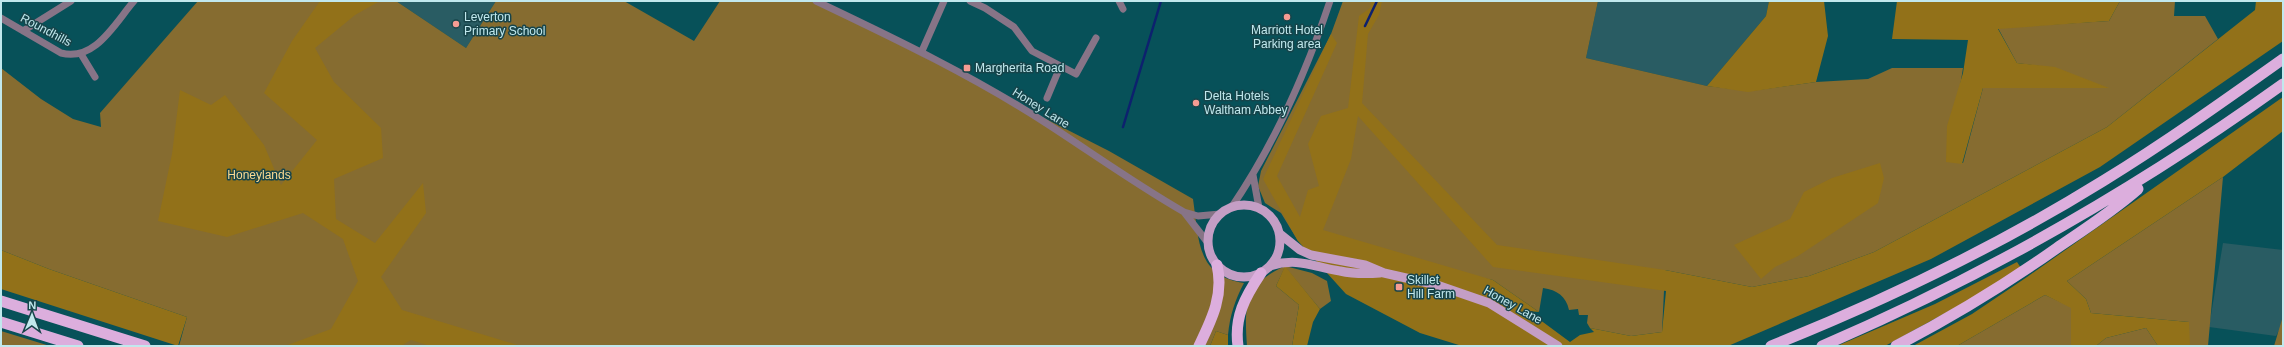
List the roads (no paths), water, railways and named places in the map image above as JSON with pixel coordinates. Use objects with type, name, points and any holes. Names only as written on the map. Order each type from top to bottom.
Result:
[{"type":"highway","points":[[1771,346],[1922,280],[2027,225],[2147,152],[2283,59]]},
{"type":"highway","points":[[1822,346],[1984,270],[2090,211],[2164,166],[2283,84]]},
{"type":"highway","points":[[1896,346],[1984,296],[2026,269],[2104,216],[2164,166]]},
{"type":"highway","points":[[1199,346],[1211,318],[1220,289],[1217,265]]},
{"type":"highway","points":[[1238,346],[1237,330],[1240,309],[1246,295],[1261,273]]},
{"type":"highway","points":[[1,300],[145,346]]},
{"type":"highway","points":[[1,322],[78,346]]},
{"type":"main road","points":[[1246,205],[1259,208],[1270,216],[1280,234],[1278,254],[1270,266],[1261,273],[1249,277],[1234,276],[1217,265],[1212,257],[1208,243],[1210,229],[1220,214],[1231,208],[1246,205]]},
{"type":"main road","name":"Honey Lane","points":[[1280,234],[1300,250],[1311,255],[1365,265],[1384,273],[1436,285],[1489,303],[1558,346]]},
{"type":"main road","name":"Honey Lane","points":[[1270,266],[1293,261],[1340,272],[1363,274],[1384,273]]},
{"type":"street","points":[[23,31],[71,1]]},
{"type":"street","name":"Roundhills","points":[[1,18],[62,53],[72,56],[81,54],[96,46],[134,1]]},
{"type":"street","name":"Honey Lane","points":[[816,1],[922,52],[1049,125],[1105,164],[1184,212],[1198,216],[1220,214]]},
{"type":"street","points":[[922,52],[944,1]]},
{"type":"street","points":[[970,1],[985,8],[1014,27],[1032,51],[1060,67],[1076,74],[1096,38]]},
{"type":"street","points":[[1119,1],[1123,9]]},
{"type":"street","points":[[1231,208],[1253,174],[1299,82],[1330,1]]},
{"type":"street","name":"Roundhills","points":[[81,54],[95,77]]},
{"type":"street","points":[[1047,98],[1060,67]]},
{"type":"street","points":[[1253,174],[1259,208]]},
{"type":"street","name":"Honey Lane","points":[[1184,212],[1208,243]]},
{"type":"waterway","points":[[1123,127],[1161,1]]},
{"type":"waterway","points":[[1365,26],[1377,1]]},
{"type":"place","name":"Marriott Hotel Parking area","points":[[1287,17]]},
{"type":"place","name":"Leverton Primary School","points":[[456,24]]},
{"type":"place","name":"Margherita Road","points":[[967,68]]},
{"type":"place","name":"Delta Hotels Waltham Abbey","points":[[1196,103]]},
{"type":"place","name":"Skillet Hill Farm","points":[[1399,287]]},
{"type":"park label","name":"Honeylands","points":[[259,175]]}]
